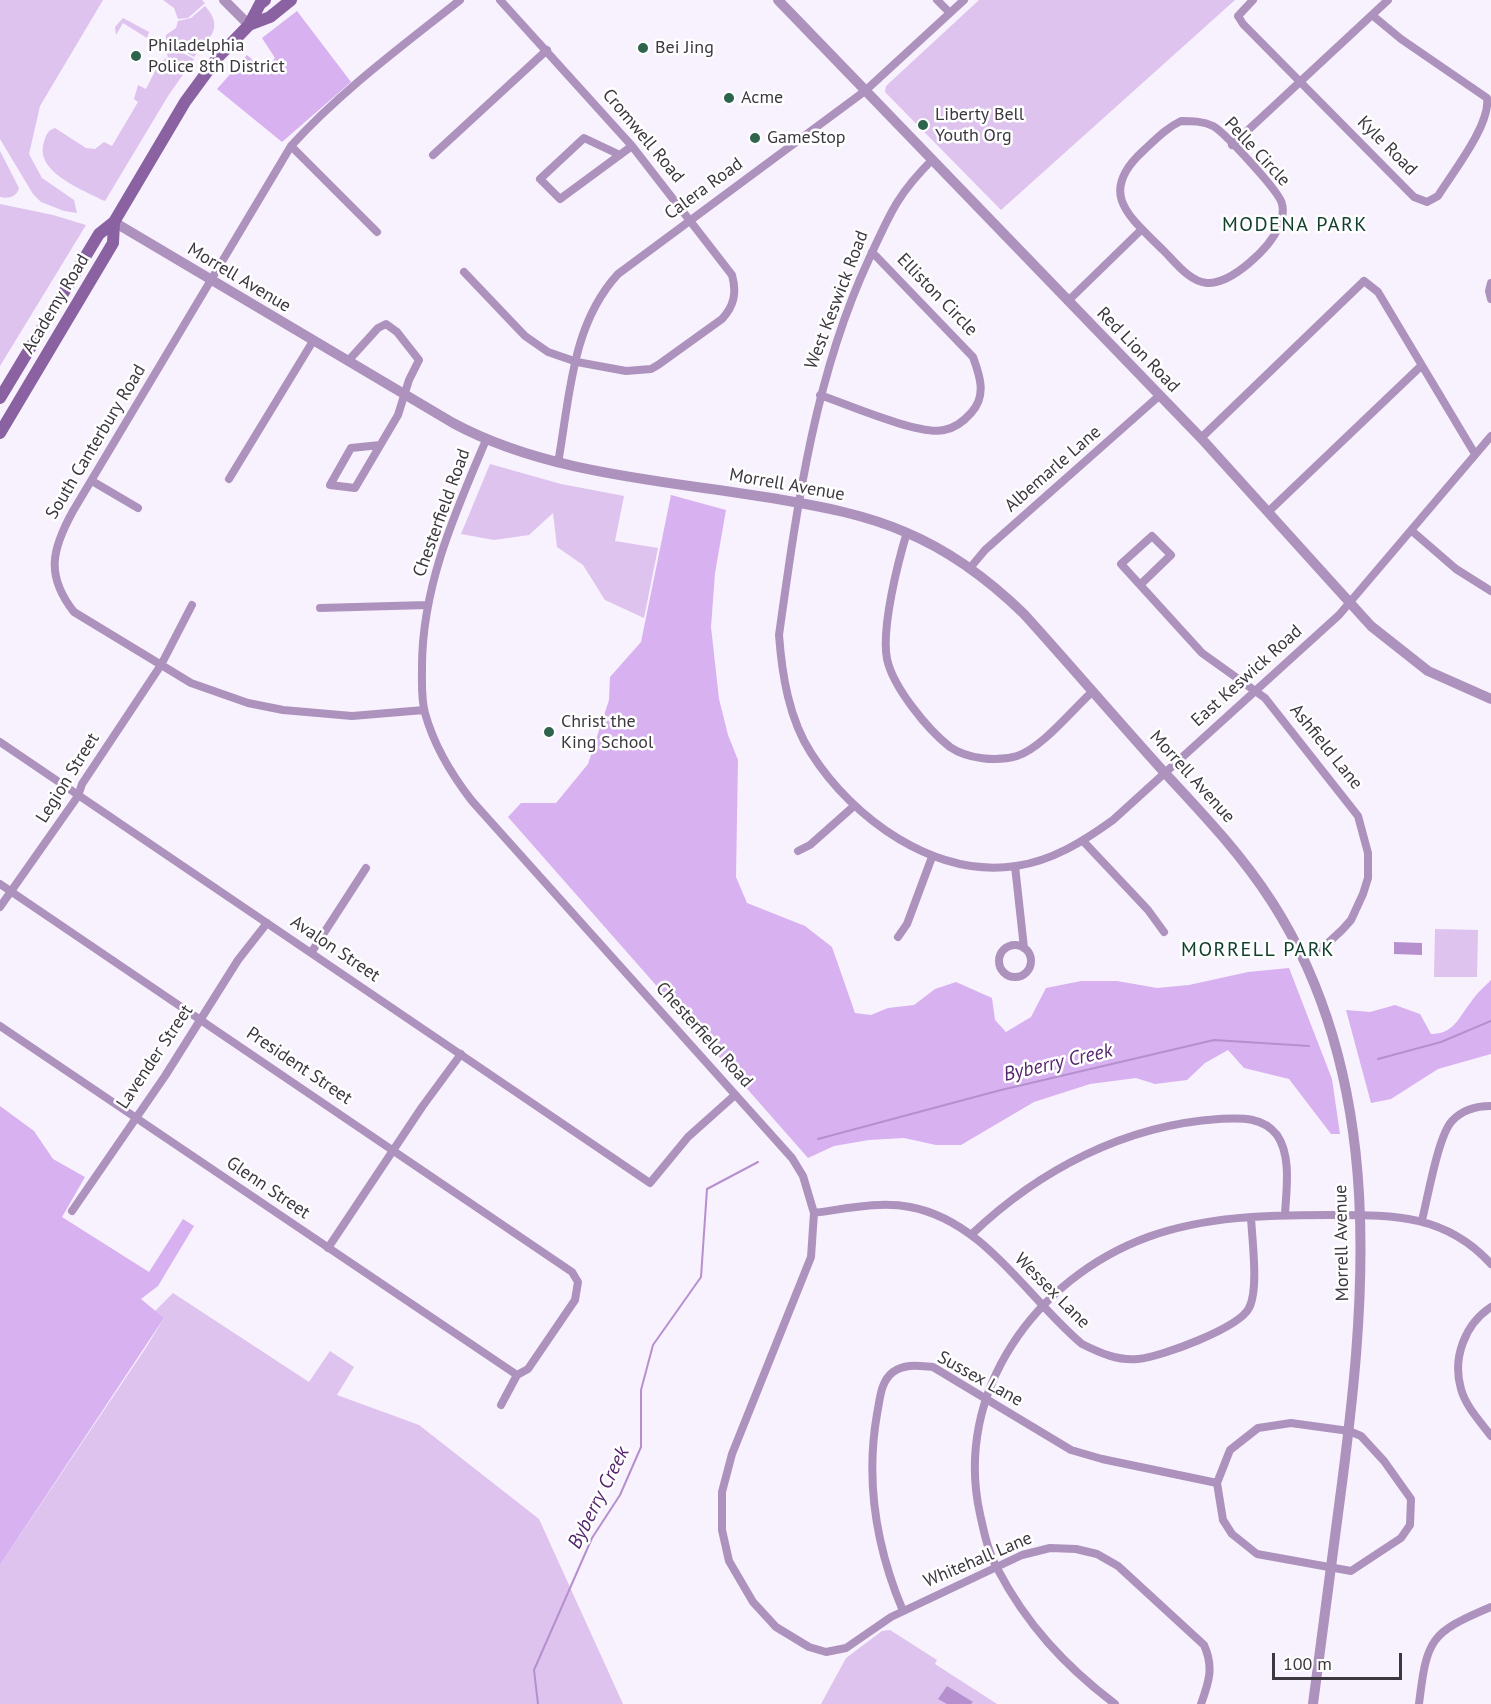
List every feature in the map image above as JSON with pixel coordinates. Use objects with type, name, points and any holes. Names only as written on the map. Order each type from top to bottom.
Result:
[{"type":"main road","name":"Academy Road","points":[[0,398],[99,234],[114,222],[185,102],[218,57],[249,25],[260,4],[265,0]]},
{"type":"main road","name":"Academy Road","points":[[249,25],[270,17],[291,0]]},
{"type":"main road","name":"Academy Road","points":[[0,433],[113,243],[114,222]]},
{"type":"street","points":[[224,0],[249,25]]},
{"type":"street","name":"South Canterbury Road","points":[[424,710],[352,716],[283,710],[222,695],[191,683],[74,612],[62,597],[55,578],[54,556],[60,534],[291,146],[348,89],[460,0]]},
{"type":"street","name":"Cromwell Road","points":[[500,0],[632,146],[732,275],[735,294],[731,306],[722,319],[651,369],[626,371],[577,362]]},
{"type":"street","name":"Red Lion Road","points":[[778,0],[1201,438],[1371,626],[1428,671],[1491,699]]},
{"type":"street","points":[[937,0],[950,13]]},
{"type":"street","name":"Calera Road","points":[[558,463],[583,328],[603,291],[618,274],[865,91],[964,0]]},
{"type":"street","name":"Kyle Road","points":[[1253,0],[1238,16],[1240,19],[1414,197],[1427,202],[1438,196],[1482,126],[1489,111],[1487,98],[1401,39],[1372,15]]},
{"type":"street","points":[[1232,145],[1388,0]]},
{"type":"street","points":[[434,155],[547,50]]},
{"type":"street","name":"Pelle Circle","points":[[1181,121],[1196,121],[1214,126],[1275,190],[1282,204],[1281,221],[1275,236],[1236,273],[1224,280],[1205,283],[1189,275],[1142,229],[1127,212],[1120,196],[1120,180],[1126,167],[1170,126],[1181,121]]},
{"type":"street","points":[[620,154],[584,138],[540,179],[560,199],[632,146]]},
{"type":"street","points":[[291,146],[376,232]]},
{"type":"street","name":"West Keswick Road","points":[[854,806],[811,752],[789,699],[781,666],[779,635],[820,395],[844,318],[886,218],[899,196],[932,160]]},
{"type":"street","name":"Morrell Avenue","points":[[114,222],[404,395],[486,440],[558,463],[800,503],[849,513],[907,532],[970,568],[1024,614],[1244,861],[1282,918],[1330,1024],[1347,1089],[1355,1134],[1360,1215],[1359,1341],[1313,1704]]},
{"type":"street","points":[[1068,301],[1142,229]]},
{"type":"street","name":"Elliston Circle","points":[[820,395],[923,429],[944,431],[960,424],[973,411],[981,397],[981,379],[973,357],[872,252]]},
{"type":"street","points":[[464,272],[538,347],[577,362]]},
{"type":"street","points":[[1201,438],[1364,281],[1378,292],[1476,454]]},
{"type":"street","points":[[1491,283],[1489,291],[1491,299]]},
{"type":"street","points":[[348,361],[378,328],[386,324],[397,332],[419,360],[398,415],[381,445],[355,488],[330,485],[351,448],[381,445]]},
{"type":"street","points":[[229,479],[313,340]]},
{"type":"street","points":[[1268,512],[1421,366]]},
{"type":"street","name":"Albemarle Lane","points":[[970,568],[985,550],[1159,396]]},
{"type":"street","name":"East Keswick Road","points":[[854,806],[892,836],[932,857],[984,865],[1015,866],[1052,856],[1084,842],[1113,820],[1350,602],[1491,436]]},
{"type":"street","name":"Chesterfield Road","points":[[486,440],[457,508],[428,605],[422,649],[424,710],[452,775],[472,801],[792,1158],[803,1176],[814,1213],[810,1257],[732,1454],[722,1492],[721,1512],[729,1561],[753,1602],[776,1627],[809,1647],[826,1652]]},
{"type":"street","points":[[92,481],[138,508]]},
{"type":"street","points":[[1412,531],[1456,569],[1491,591]]},
{"type":"street","points":[[907,532],[900,556],[887,632],[887,659],[904,698],[950,747],[972,757],[1016,756],[1032,748],[1093,691]]},
{"type":"street","name":"Ashfield Lane","points":[[1141,584],[1171,555],[1152,536],[1121,564],[1202,653],[1265,698],[1353,806],[1366,840],[1368,878],[1357,909],[1328,943],[1302,958]]},
{"type":"street","name":"Legion Street","points":[[0,907],[78,796],[82,784],[161,665],[192,605]]},
{"type":"street","points":[[320,608],[428,605]]},
{"type":"street","name":"Avalon Street","points":[[0,742],[650,1184],[688,1137],[735,1095]]},
{"type":"street","points":[[798,851],[810,845],[854,806]]},
{"type":"street","points":[[1084,842],[1148,910],[1164,932]]},
{"type":"street","points":[[898,937],[907,924],[932,857]]},
{"type":"street","points":[[1015,866],[1024,948]]},
{"type":"street","points":[[311,953],[366,868]]},
{"type":"street","name":"President Street","points":[[0,884],[394,1150],[577,1277],[578,1291],[571,1307],[528,1369],[517,1375]]},
{"type":"street","name":"Lavender Street","points":[[72,1211],[267,923]]},
{"type":"street","name":"Glenn Street","points":[[0,1026],[517,1375]]},
{"type":"street","points":[[328,1248],[422,1107],[461,1054]]},
{"type":"street","points":[[1422,1220],[1444,1134],[1452,1120],[1475,1107],[1491,1106]]},
{"type":"street","points":[[972,1234],[1024,1190],[1106,1146],[1182,1123],[1244,1117],[1264,1124],[1276,1134],[1281,1144],[1286,1170],[1286,1215]]},
{"type":"street","name":"Wessex Lane","points":[[814,1213],[873,1205],[910,1207],[950,1221],[972,1234],[1082,1344],[1102,1354],[1122,1359],[1153,1356],[1240,1320],[1249,1309],[1253,1295],[1251,1217]]},
{"type":"street","points":[[1115,1704],[1057,1656],[1033,1628],[996,1567],[976,1496],[976,1438],[985,1398],[1002,1358],[1028,1320],[1083,1271],[1116,1251],[1148,1237],[1185,1226],[1251,1217],[1360,1215],[1407,1217],[1422,1220],[1455,1235],[1491,1264]]},
{"type":"street","points":[[1491,1307],[1470,1326],[1461,1347],[1458,1367],[1465,1398],[1491,1436]]},
{"type":"street","name":"Sussex Lane","points":[[903,1611],[880,1548],[873,1501],[872,1442],[882,1387],[893,1372],[911,1365],[933,1367],[1071,1449],[1085,1455],[1217,1483]]},
{"type":"street","points":[[501,1405],[517,1375]]},
{"type":"street","points":[[1291,1423],[1349,1431],[1370,1445],[1411,1499],[1411,1519],[1401,1538],[1351,1571],[1272,1558],[1245,1546],[1232,1534],[1223,1520],[1217,1483],[1230,1450],[1258,1428],[1291,1423]]},
{"type":"street","name":"Whitehall Lane","points":[[826,1652],[846,1648],[877,1625],[903,1611],[1022,1555],[1050,1548],[1076,1549],[1096,1554],[1118,1566],[1204,1645],[1210,1658],[1210,1672],[1201,1704]]},
{"type":"street","points":[[1419,1704],[1429,1650],[1439,1633],[1458,1621],[1491,1607]]},
{"type":"shaded area","points":[[0,0],[103,0],[40,106],[29,154],[42,178],[74,200],[77,213],[64,211],[41,202],[33,194],[0,139]]},
{"type":"shaded area","points":[[163,0],[202,0],[205,3],[188,18],[178,19],[174,8]]},
{"type":"shaded area","points":[[979,0],[1235,0],[1001,210],[885,92],[886,86]]},
{"type":"shaded area","points":[[205,6],[214,21],[213,33],[194,57],[166,41],[166,35],[176,28],[178,21],[191,18]]},
{"type":"shaded area","points":[[297,11],[351,82],[282,142],[217,89],[247,55],[264,71],[275,58],[262,38]]},
{"type":"shaded area","points":[[123,18],[149,32],[147,38],[123,23],[116,35],[115,27]]},
{"type":"shaded area","points":[[153,37],[194,59],[168,96],[105,201],[72,185],[53,171],[43,153],[44,142],[48,133],[55,128],[86,148],[95,149],[104,142],[112,146],[138,102],[134,99],[138,85],[146,89],[159,63],[168,57],[165,48],[152,42]]},
{"type":"shaded area","points":[[0,151],[19,188],[14,195],[9,197],[0,197]]},
{"type":"shaded area","points":[[0,204],[53,215],[86,225],[0,366]]},
{"type":"shaded area","points":[[490,464],[561,484],[624,496],[615,541],[658,548],[644,618],[605,600],[583,565],[557,547],[553,513],[529,535],[494,540],[461,534]]},
{"type":"shaded area","points":[[671,495],[726,510],[715,573],[711,627],[719,699],[728,735],[738,760],[736,877],[747,903],[805,926],[832,947],[855,1013],[871,1015],[888,1008],[914,1005],[935,989],[956,982],[992,998],[995,1020],[1006,1032],[1031,1017],[1046,988],[1081,981],[1117,981],[1157,988],[1189,985],[1248,972],[1289,968],[1332,1079],[1340,1134],[1331,1134],[1289,1079],[1244,1068],[1228,1050],[1205,1063],[1187,1080],[1155,1084],[1136,1078],[1090,1084],[1034,1102],[961,1145],[936,1145],[904,1138],[869,1140],[834,1146],[808,1158],[508,817],[521,803],[556,803],[588,764],[609,700],[610,677],[641,642]]},
{"type":"shaded area","points":[[1435,929],[1478,930],[1477,977],[1434,977]]},
{"type":"shaded area","points":[[1394,942],[1422,943],[1422,955],[1394,954]]},
{"type":"shaded area","points":[[1491,980],[1491,1054],[1438,1069],[1391,1099],[1371,1103],[1346,1010],[1370,1012],[1395,1005],[1420,1014],[1431,1034],[1439,1033],[1455,1024],[1475,996]]},
{"type":"shaded area","points":[[0,1106],[34,1131],[53,1159],[85,1177],[62,1217],[149,1272],[183,1219],[194,1226],[158,1286],[141,1299],[164,1318],[0,1565]]},
{"type":"shaded area","points":[[173,1293],[309,1382],[330,1351],[354,1367],[337,1395],[419,1425],[539,1519],[623,1704],[0,1704],[0,1565],[147,1346],[164,1318],[155,1311]]},
{"type":"shaded area","points":[[890,1630],[937,1660],[935,1664],[997,1704],[821,1704],[846,1658],[882,1631]]},
{"type":"shaded area","points":[[947,1686],[973,1702],[971,1704],[947,1704],[938,1699]]},
{"type":"waterway","name":"Byberry Creek","points":[[1378,1059],[1441,1042],[1491,1021]]},
{"type":"waterway","name":"Byberry Creek","points":[[818,1139],[1001,1090],[1214,1040],[1309,1046]]},
{"type":"waterway","name":"Byberry Creek","points":[[538,1704],[534,1670],[592,1538],[620,1495],[641,1447],[641,1390],[653,1345],[701,1277],[707,1189],[758,1162]]},
{"type":"place","name":"Bei Jing","points":[[643,48]]},
{"type":"place","name":"Philadelphia Police 8th District","points":[[136,56]]},
{"type":"place","name":"Acme","points":[[729,98]]},
{"type":"place","name":"Liberty Bell Youth Org","points":[[923,125]]},
{"type":"place","name":"GameStop","points":[[755,138]]},
{"type":"place","name":"Christ the King School","points":[[549,732]]},
{"type":"district","name":"MODENA PARK","points":[[1295,225]]},
{"type":"district","name":"MORRELL PARK","points":[[1258,950]]}]
